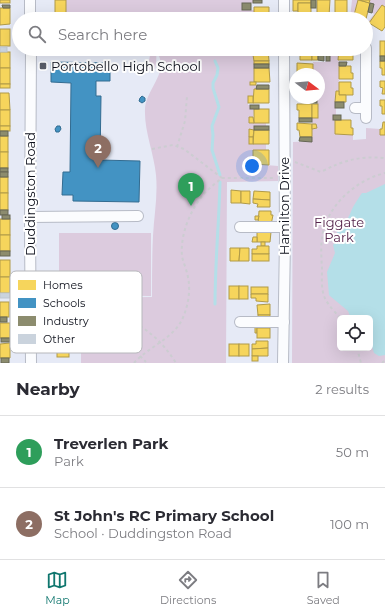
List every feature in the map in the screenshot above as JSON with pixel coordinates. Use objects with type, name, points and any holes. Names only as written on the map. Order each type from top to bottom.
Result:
[{"type":"street","points":[[30,0],[30,12]]},
{"type":"street","points":[[284,0],[284,12]]},
{"type":"street","name":"Duddingston Road","points":[[30,56],[30,271]]},
{"type":"street","name":"Hamilton Drive","points":[[283,363],[285,227],[284,56]]},
{"type":"street","points":[[365,56],[361,108],[366,118]]},
{"type":"street","points":[[30,217],[138,216]]},
{"type":"street","points":[[240,227],[285,227]]},
{"type":"street","points":[[240,322],[284,322]]},
{"type":"street","name":"Duddingston Road","points":[[31,353],[31,363]]},
{"type":"path","points":[[178,147],[185,121],[187,96]]},
{"type":"path","points":[[152,149],[162,146],[173,146],[184,149],[222,178],[284,178]]},
{"type":"path","points":[[284,157],[321,172],[347,160],[363,157],[385,158]]},
{"type":"path","points":[[338,315],[324,296],[323,290],[321,263],[325,223],[334,208],[361,182],[385,174]]},
{"type":"path","points":[[134,363],[140,356],[174,331],[184,316],[189,294],[188,274],[182,256],[184,234],[190,214],[203,194],[222,178]]},
{"type":"path","points":[[142,327],[161,342],[176,363]]},
{"type":"path","points":[[358,351],[361,363]]},
{"type":"path","points":[[140,356],[146,362]]},
{"type":"path","points":[[382,363],[385,360]]},
{"type":"green space","points":[[66,0],[253,0],[253,3],[242,3],[242,10],[254,10],[254,12],[66,12]]},
{"type":"green space","points":[[352,0],[358,0],[355,12],[351,12]]},
{"type":"green space","points":[[370,0],[385,0],[385,7],[382,6],[373,18],[374,4],[369,3]]},
{"type":"green space","points":[[150,56],[156,56],[155,69],[150,70],[148,67]]},
{"type":"green space","points":[[254,56],[254,82],[250,82],[250,85],[257,85],[256,89],[254,89],[253,96],[248,96],[248,105],[250,105],[250,109],[254,109],[253,117],[249,117],[250,123],[266,123],[266,126],[254,126],[254,130],[249,130],[249,144],[266,144],[266,150],[253,150],[253,164],[278,166],[278,181],[227,182],[226,363],[81,363],[81,353],[142,353],[142,297],[152,297],[153,228],[156,198],[155,167],[146,126],[145,109],[146,101],[160,72],[161,65],[159,57]]},
{"type":"green space","name":"Figgate Park","points":[[330,56],[339,56],[339,91],[336,92],[336,115],[333,116],[333,120],[335,120],[335,134],[353,135],[353,140],[366,139],[366,128],[380,129],[380,135],[385,135],[385,363],[292,363],[293,142],[312,141],[312,129],[317,128],[316,124],[312,124],[312,118],[318,118],[317,104],[325,104],[325,68],[313,68],[313,62],[330,61]]},
{"type":"green space","points":[[59,233],[151,233],[151,296],[142,296],[142,271],[59,271]]},
{"type":"water","points":[[385,184],[385,355],[379,356],[374,353],[373,350],[373,315],[350,315],[348,311],[329,295],[327,272],[335,253],[333,245],[338,235],[336,229],[340,222],[343,223],[347,220],[362,193],[366,193]]},
{"type":"building: Homes","points":[[0,0],[10,0],[10,3],[0,3]]},
{"type":"building: Homes","points":[[55,0],[66,0],[66,12],[55,12]]},
{"type":"building: Homes","points":[[293,0],[311,0],[311,3],[298,3],[298,11],[293,11]]},
{"type":"building: Homes","points":[[317,0],[330,0],[329,12],[317,12]]},
{"type":"building: Homes","points":[[335,0],[347,0],[347,12],[335,12]]},
{"type":"building: Homes","points":[[358,0],[370,3],[368,12],[355,12]]},
{"type":"building: Homes","points":[[360,0],[370,0],[369,3]]},
{"type":"building: Homes","points":[[298,3],[311,3],[311,12],[298,12]]},
{"type":"building: Homes","points":[[382,5],[385,7],[385,27],[382,31],[373,25],[373,17]]},
{"type":"building: Homes","points":[[254,7],[269,7],[269,12],[254,12]]},
{"type":"building: Homes","points":[[0,8],[10,8],[10,24],[0,25]]},
{"type":"building: Homes","points":[[0,29],[10,29],[10,46],[0,46]]},
{"type":"building: Homes","points":[[380,41],[385,41],[385,56],[380,56]]},
{"type":"building: Homes","points":[[0,52],[10,52],[10,68],[0,68]]},
{"type":"building: Homes","points":[[253,56],[269,56],[269,61],[254,61]]},
{"type":"building: Homes","points":[[300,56],[312,56],[312,60],[300,60]]},
{"type":"building: Homes","points":[[312,56],[318,56],[318,60],[312,60]]},
{"type":"building: Homes","points":[[338,56],[353,56],[353,60],[338,60]]},
{"type":"building: Homes","points":[[254,61],[269,61],[269,64],[254,64]]},
{"type":"building: Homes","points":[[380,61],[385,61],[385,75],[382,75]]},
{"type":"building: Homes","points":[[297,63],[313,64],[313,68],[297,68]]},
{"type":"building: Homes","points":[[339,66],[351,66],[353,79],[339,79]]},
{"type":"building: Homes","points":[[0,68],[10,68],[10,84],[0,84]]},
{"type":"building: Homes","points":[[254,68],[269,68],[270,82],[254,82]]},
{"type":"building: Homes","points":[[380,81],[385,81],[385,94],[382,94],[383,88],[380,87]]},
{"type":"building: Homes","points":[[250,82],[256,82],[256,85],[250,85]]},
{"type":"building: Homes","points":[[339,82],[351,82],[353,95],[339,95]]},
{"type":"building: Homes","points":[[0,84],[10,84],[10,88],[0,88]]},
{"type":"building: Homes","points":[[254,89],[269,89],[269,103],[253,103]]},
{"type":"building: Homes","points":[[336,91],[339,91],[339,95],[346,95],[346,102],[335,102]]},
{"type":"building: Homes","points":[[0,93],[9,93],[10,110],[0,110]]},
{"type":"building: Homes","points":[[248,96],[253,96],[253,103],[248,103]]},
{"type":"building: Homes","points":[[380,100],[385,100],[385,114],[382,114]]},
{"type":"building: Homes","points":[[297,104],[312,104],[312,118],[299,118],[299,110],[297,110]]},
{"type":"building: Homes","points":[[312,104],[318,104],[318,118],[312,118]]},
{"type":"building: Homes","points":[[254,109],[269,109],[269,123],[254,123]]},
{"type":"building: Homes","points":[[0,110],[10,110],[10,126],[0,126]]},
{"type":"building: Homes","points":[[249,117],[253,117],[254,123],[249,123]]},
{"type":"building: Homes","points":[[335,120],[351,120],[353,135],[335,134]]},
{"type":"building: Homes","points":[[383,122],[385,122],[385,135],[380,135],[380,129],[382,129]]},
{"type":"building: Homes","points":[[297,123],[312,124],[312,137],[300,137],[299,130],[297,130]]},
{"type":"building: Homes","points":[[312,124],[316,124],[317,128],[312,129]]},
{"type":"building: Homes","points":[[0,126],[10,126],[10,131],[0,131]]},
{"type":"building: Homes","points":[[249,129],[254,130],[253,137],[249,137]]},
{"type":"building: Homes","points":[[254,130],[269,130],[269,144],[253,144]]},
{"type":"building: Homes","points":[[0,136],[8,136],[8,152],[0,152]]},
{"type":"building: Homes","points":[[249,137],[253,137],[253,144],[249,144]]},
{"type":"building: Homes","points":[[253,150],[269,150],[269,165],[253,164]]},
{"type":"building: Homes","points":[[0,152],[8,152],[8,168],[0,168]]},
{"type":"building: Homes","points":[[0,177],[8,177],[8,193],[0,193]]},
{"type":"building: Homes","points":[[231,190],[241,191],[241,203],[231,203]]},
{"type":"building: Homes","points":[[241,191],[250,191],[250,204],[241,203]]},
{"type":"building: Homes","points":[[254,191],[270,192],[270,200],[253,199]]},
{"type":"building: Homes","points":[[0,193],[8,193],[8,210],[0,210]]},
{"type":"building: Homes","points":[[253,199],[270,200],[270,207],[257,207],[258,204],[253,203]]},
{"type":"building: Homes","points":[[259,211],[271,211],[271,215],[273,215],[271,225],[258,225]]},
{"type":"building: Homes","points":[[255,216],[259,216],[258,220],[255,220]]},
{"type":"building: Homes","points":[[0,219],[10,219],[10,235],[0,235]]},
{"type":"building: Homes","points":[[257,232],[271,232],[270,242],[257,242]]},
{"type":"building: Homes","points":[[0,235],[10,235],[10,251],[0,251]]},
{"type":"building: Homes","points":[[253,237],[257,237],[257,242],[252,242]]},
{"type":"building: Homes","points":[[261,242],[265,242],[265,246],[261,246]]},
{"type":"building: Homes","points":[[257,246],[269,246],[269,254],[252,254],[252,249],[257,249]]},
{"type":"building: Homes","points":[[230,248],[240,248],[239,261],[230,261]]},
{"type":"building: Homes","points":[[240,248],[249,248],[249,261],[239,261]]},
{"type":"building: Homes","points":[[252,254],[269,254],[269,261],[252,261]]},
{"type":"building: Homes","points":[[0,260],[10,260],[10,277],[0,277]]},
{"type":"building: Homes","points":[[0,277],[10,277],[10,293],[0,293]]},
{"type":"building: Homes","points":[[229,286],[239,286],[239,299],[229,299]]},
{"type":"building: Homes","points":[[239,286],[248,286],[248,299],[239,299]]},
{"type":"building: Homes","points":[[251,287],[268,287],[268,294],[251,294]]},
{"type":"building: Homes","points":[[251,294],[268,294],[268,302],[256,301],[256,298],[251,298]]},
{"type":"building: Homes","points":[[0,302],[9,302],[9,317],[0,317]]},
{"type":"building: Homes","points":[[270,304],[270,315],[258,315],[257,305]]},
{"type":"building: Homes","points":[[258,315],[270,315],[270,319],[258,319]]},
{"type":"building: Homes","points":[[0,323],[10,323],[10,338],[0,338]]},
{"type":"building: Homes","points":[[255,325],[270,325],[270,328],[257,328],[257,333],[255,333]]},
{"type":"building: Homes","points":[[257,328],[270,328],[270,338],[257,338]]},
{"type":"building: Homes","points":[[256,341],[268,341],[268,348],[252,349],[252,344],[256,344]]},
{"type":"building: Homes","points":[[10,343],[10,358],[0,358],[0,344]]},
{"type":"building: Homes","points":[[229,344],[239,344],[239,356],[229,356]]},
{"type":"building: Homes","points":[[239,344],[249,344],[249,356],[239,356]]},
{"type":"building: Homes","points":[[268,348],[268,356],[252,356],[252,349]]},
{"type":"building: Homes","points":[[57,353],[69,353],[69,357],[57,357]]},
{"type":"building: Homes","points":[[252,356],[258,356],[258,361],[252,361]]},
{"type":"building: Schools","points":[[51,62],[110,63],[110,81],[96,81],[96,96],[101,96],[100,160],[140,161],[139,202],[73,201],[73,195],[62,195],[63,172],[70,172],[71,83],[51,82]]},
{"type":"building: Schools","points":[[142,96],[145,98],[145,101],[142,103],[139,101]]},
{"type":"building: Schools","points":[[57,126],[60,126],[61,129],[59,132],[56,132],[55,129]]},
{"type":"building: Schools","points":[[115,223],[118,226],[115,229],[112,226]]},
{"type":"building: Industry","points":[[253,0],[262,0],[262,3],[253,3]]},
{"type":"building: Industry","points":[[311,0],[316,0],[316,8],[311,8]]},
{"type":"building: Industry","points":[[242,3],[251,3],[251,10],[242,10]]},
{"type":"building: Industry","points":[[370,3],[374,4],[372,12],[368,12]]},
{"type":"building: Industry","points":[[2,5],[10,5],[10,8],[3,8]]},
{"type":"building: Industry","points":[[318,56],[324,56],[324,61],[318,60]]},
{"type":"building: Industry","points":[[326,56],[330,56],[330,61],[326,61]]},
{"type":"building: Industry","points":[[380,56],[385,56],[385,61],[380,61]]},
{"type":"building: Industry","points":[[339,62],[347,62],[346,66],[339,66]]},
{"type":"building: Industry","points":[[254,64],[269,64],[269,68],[254,68]]},
{"type":"building: Industry","points":[[257,85],[269,85],[269,89],[256,89]]},
{"type":"building: Industry","points":[[335,102],[344,102],[344,108],[335,108]]},
{"type":"building: Industry","points":[[250,105],[259,105],[259,109],[250,109]]},
{"type":"building: Industry","points":[[333,115],[341,115],[341,120],[333,120]]},
{"type":"building: Industry","points":[[299,118],[312,118],[312,122],[299,122]]},
{"type":"building: Industry","points":[[254,126],[269,126],[269,130],[254,130]]},
{"type":"building: Industry","points":[[0,131],[8,131],[8,136],[0,136]]},
{"type":"building: Industry","points":[[300,137],[312,137],[312,142],[299,141]]},
{"type":"building: Industry","points":[[0,168],[8,168],[8,172],[0,172]]},
{"type":"building: Industry","points":[[0,172],[8,172],[8,177],[0,177]]},
{"type":"building: Industry","points":[[0,210],[8,210],[8,215],[0,215]]},
{"type":"building: Industry","points":[[2,215],[10,215],[10,219],[2,219]]},
{"type":"building: Industry","points":[[0,251],[10,251],[10,256],[0,256]]},
{"type":"building: Industry","points":[[0,317],[7,317],[7,322],[0,322]]},
{"type":"building: Industry","points":[[1,338],[10,338],[10,342],[1,342]]},
{"type":"building: Industry","points":[[1,358],[9,358],[9,363],[1,363]]},
{"type":"building: Other","points":[[0,47],[7,47],[7,52],[0,52]]},
{"type":"building: Other","points":[[0,293],[10,293],[10,298],[0,298]]},
{"type":"waterway","points":[[215,61],[218,68],[217,75],[213,83],[213,88],[219,107],[212,126],[212,150],[220,175]]},
{"type":"waterway","points":[[215,304],[220,182]]},
{"type":"place","name":"Portobello High School","points":[[43,66]]},
{"type":"place","name":"St John's RC Primary School","points":[[98,168]]},
{"type":"place","name":"Treverlen Park","points":[[191,206]]}]
